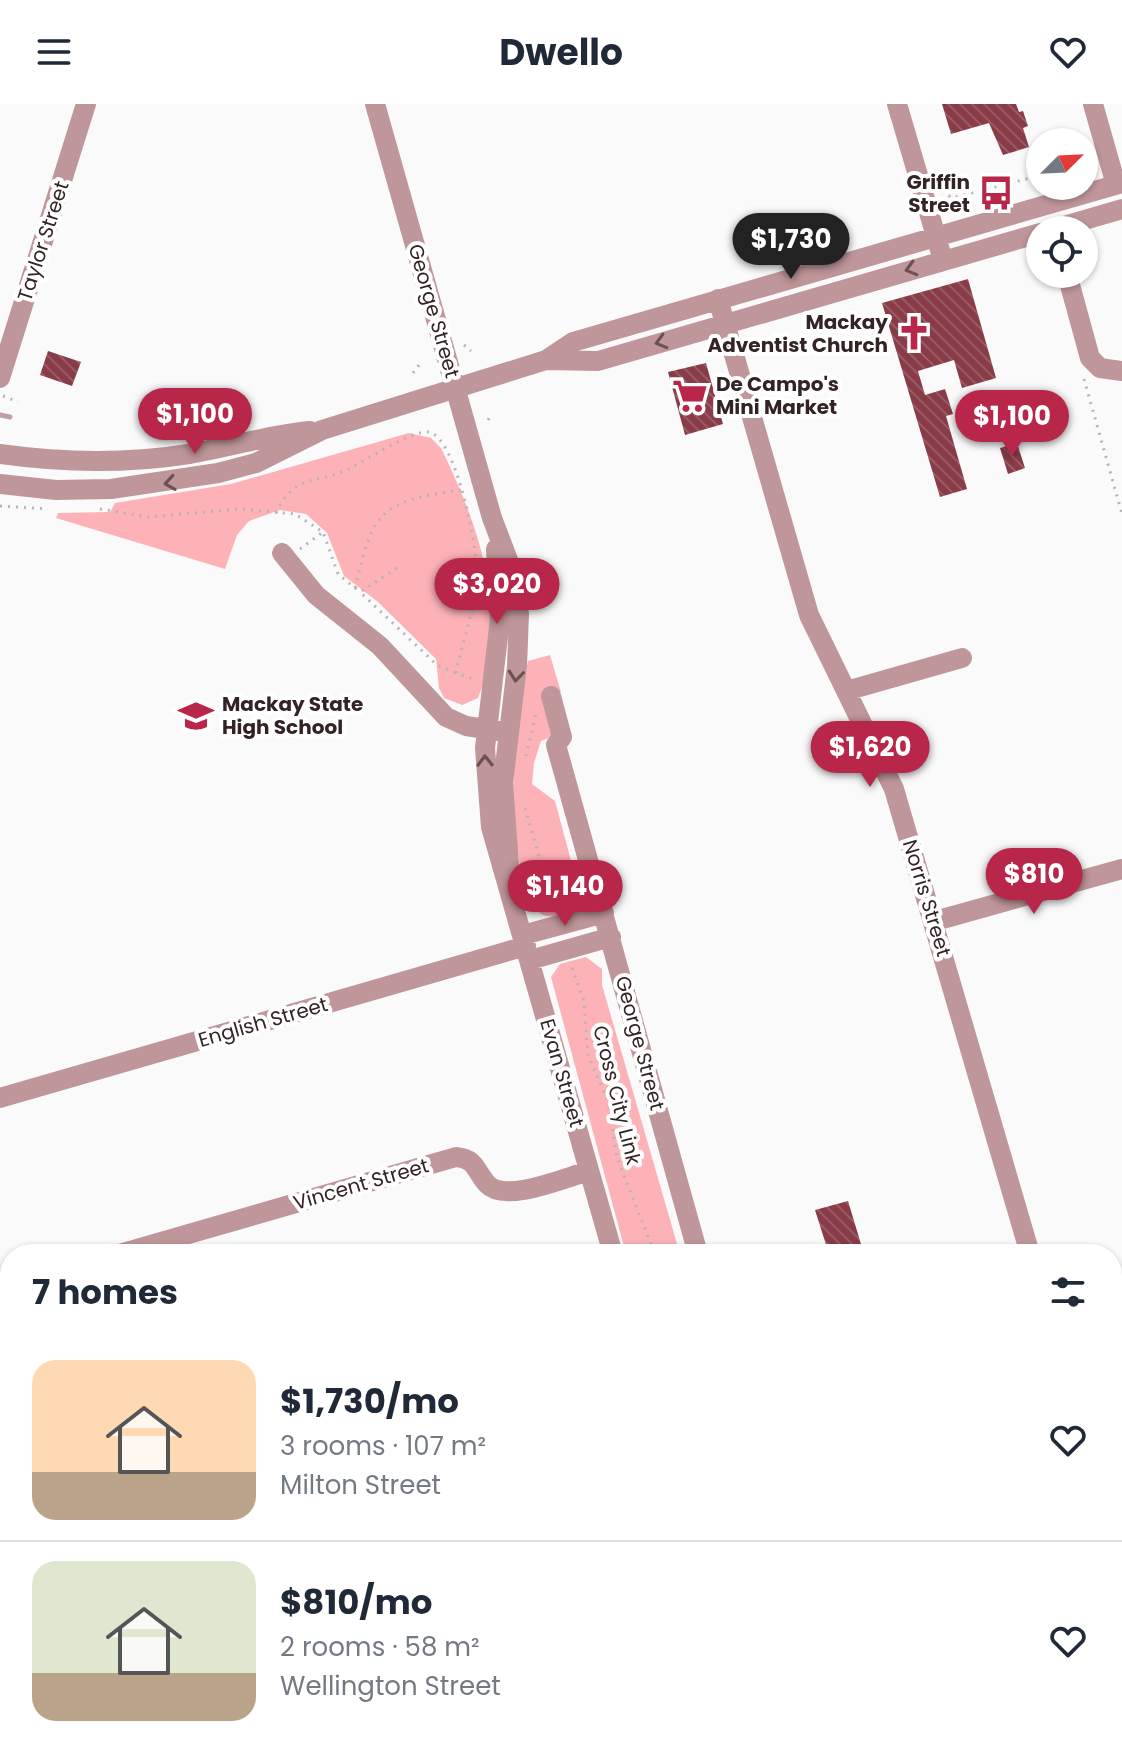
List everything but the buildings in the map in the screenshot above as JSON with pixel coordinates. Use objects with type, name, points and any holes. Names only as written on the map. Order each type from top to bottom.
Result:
[{"type":"street","name":"Taylor Street","points":[[0,378],[86,104]]},
{"type":"street","name":"George Street","points":[[375,104],[492,518],[511,566],[518,599],[517,666],[507,732]]},
{"type":"street","points":[[897,104],[943,260]]},
{"type":"street","points":[[7,485],[111,489],[180,481],[256,463],[322,430],[546,360],[573,342],[1119,184],[1093,104]]},
{"type":"street","points":[[1098,216],[1122,209]]},
{"type":"street","points":[[546,360],[598,361],[1026,237]]},
{"type":"street","points":[[1071,288],[1090,358],[1100,368],[1122,371]]},
{"type":"street","name":"Norris Street","points":[[718,299],[809,615],[894,789],[1027,1244]]},
{"type":"street","points":[[8,455],[61,461],[128,460],[182,455],[260,437],[322,430]]},
{"type":"street","name":"George Street","points":[[486,729],[500,591],[492,518]]},
{"type":"street","points":[[284,556],[323,602],[398,663],[439,711],[459,724],[507,732]]},
{"type":"street","points":[[846,691],[962,658]]},
{"type":"street","name":"George Street","points":[[544,702],[562,737],[556,745],[695,1244]]},
{"type":"street","name":"Evan Street","points":[[486,729],[491,827],[610,1244]]},
{"type":"street","name":"Evan Street","points":[[507,732],[503,796],[511,892]]},
{"type":"street","points":[[935,921],[1122,869]]},
{"type":"street","points":[[526,947],[560,925],[604,913]]},
{"type":"street","points":[[526,947],[567,950],[611,937]]},
{"type":"street","name":"English Street","points":[[0,1098],[526,947]]},
{"type":"street","name":"Vincent Street","points":[[154,1244],[456,1157],[470,1160],[489,1186],[506,1193],[589,1171]]},
{"type":"path","points":[[952,198],[1026,179]]},
{"type":"path","points":[[464,345],[471,351]]},
{"type":"path","points":[[413,373],[422,361]]},
{"type":"path","points":[[1081,370],[1122,514]]},
{"type":"path","points":[[0,395],[18,402]]},
{"type":"path","points":[[488,420],[492,413]]},
{"type":"path","points":[[276,513],[288,493],[308,479],[341,473],[416,434],[432,433],[438,436],[451,459],[461,490],[477,571],[456,673]]},
{"type":"path","points":[[357,591],[367,538],[380,517],[404,501],[461,490]]},
{"type":"path","points":[[0,506],[56,509]]},
{"type":"path","points":[[97,509],[149,517],[240,509],[303,517],[323,532],[338,574],[437,665],[493,682]]},
{"type":"path","points":[[284,556],[323,532]]},
{"type":"path","points":[[357,591],[397,568]]},
{"type":"path","points":[[526,758],[544,702]]},
{"type":"path","points":[[524,799],[527,823],[560,925]]},
{"type":"path","name":"Cross City Link","points":[[567,950],[584,1001],[588,1055],[608,1101],[617,1158],[651,1244]]},
{"type":"shaded area","points":[[409,433],[431,438],[441,448],[467,507],[486,570],[491,603],[487,667],[478,698],[462,705],[444,698],[439,688],[436,659],[378,602],[344,576],[327,533],[306,514],[280,510],[249,521],[237,535],[225,569],[56,518],[58,513],[110,512],[115,503],[231,484]]},
{"type":"shaded area","points":[[550,655],[561,692],[544,697],[554,736],[541,741],[532,784],[555,801],[580,894],[570,909],[553,916],[543,915],[536,909],[525,887],[513,806],[517,733],[528,661]]},
{"type":"shaded area","points":[[586,957],[602,969],[602,985],[677,1244],[623,1244],[551,977],[560,964]]},
{"type":"waterway","points":[[0,415],[10,417]]},
{"type":"place","name":"Griffin Street","points":[[996,193]]},
{"type":"place","name":"Mackay Adventist Church","points":[[914,333]]},
{"type":"place","name":"De Campo's Mini Market","points":[[690,396]]},
{"type":"place","name":"Mackay State High School","points":[[196,716]]}]
